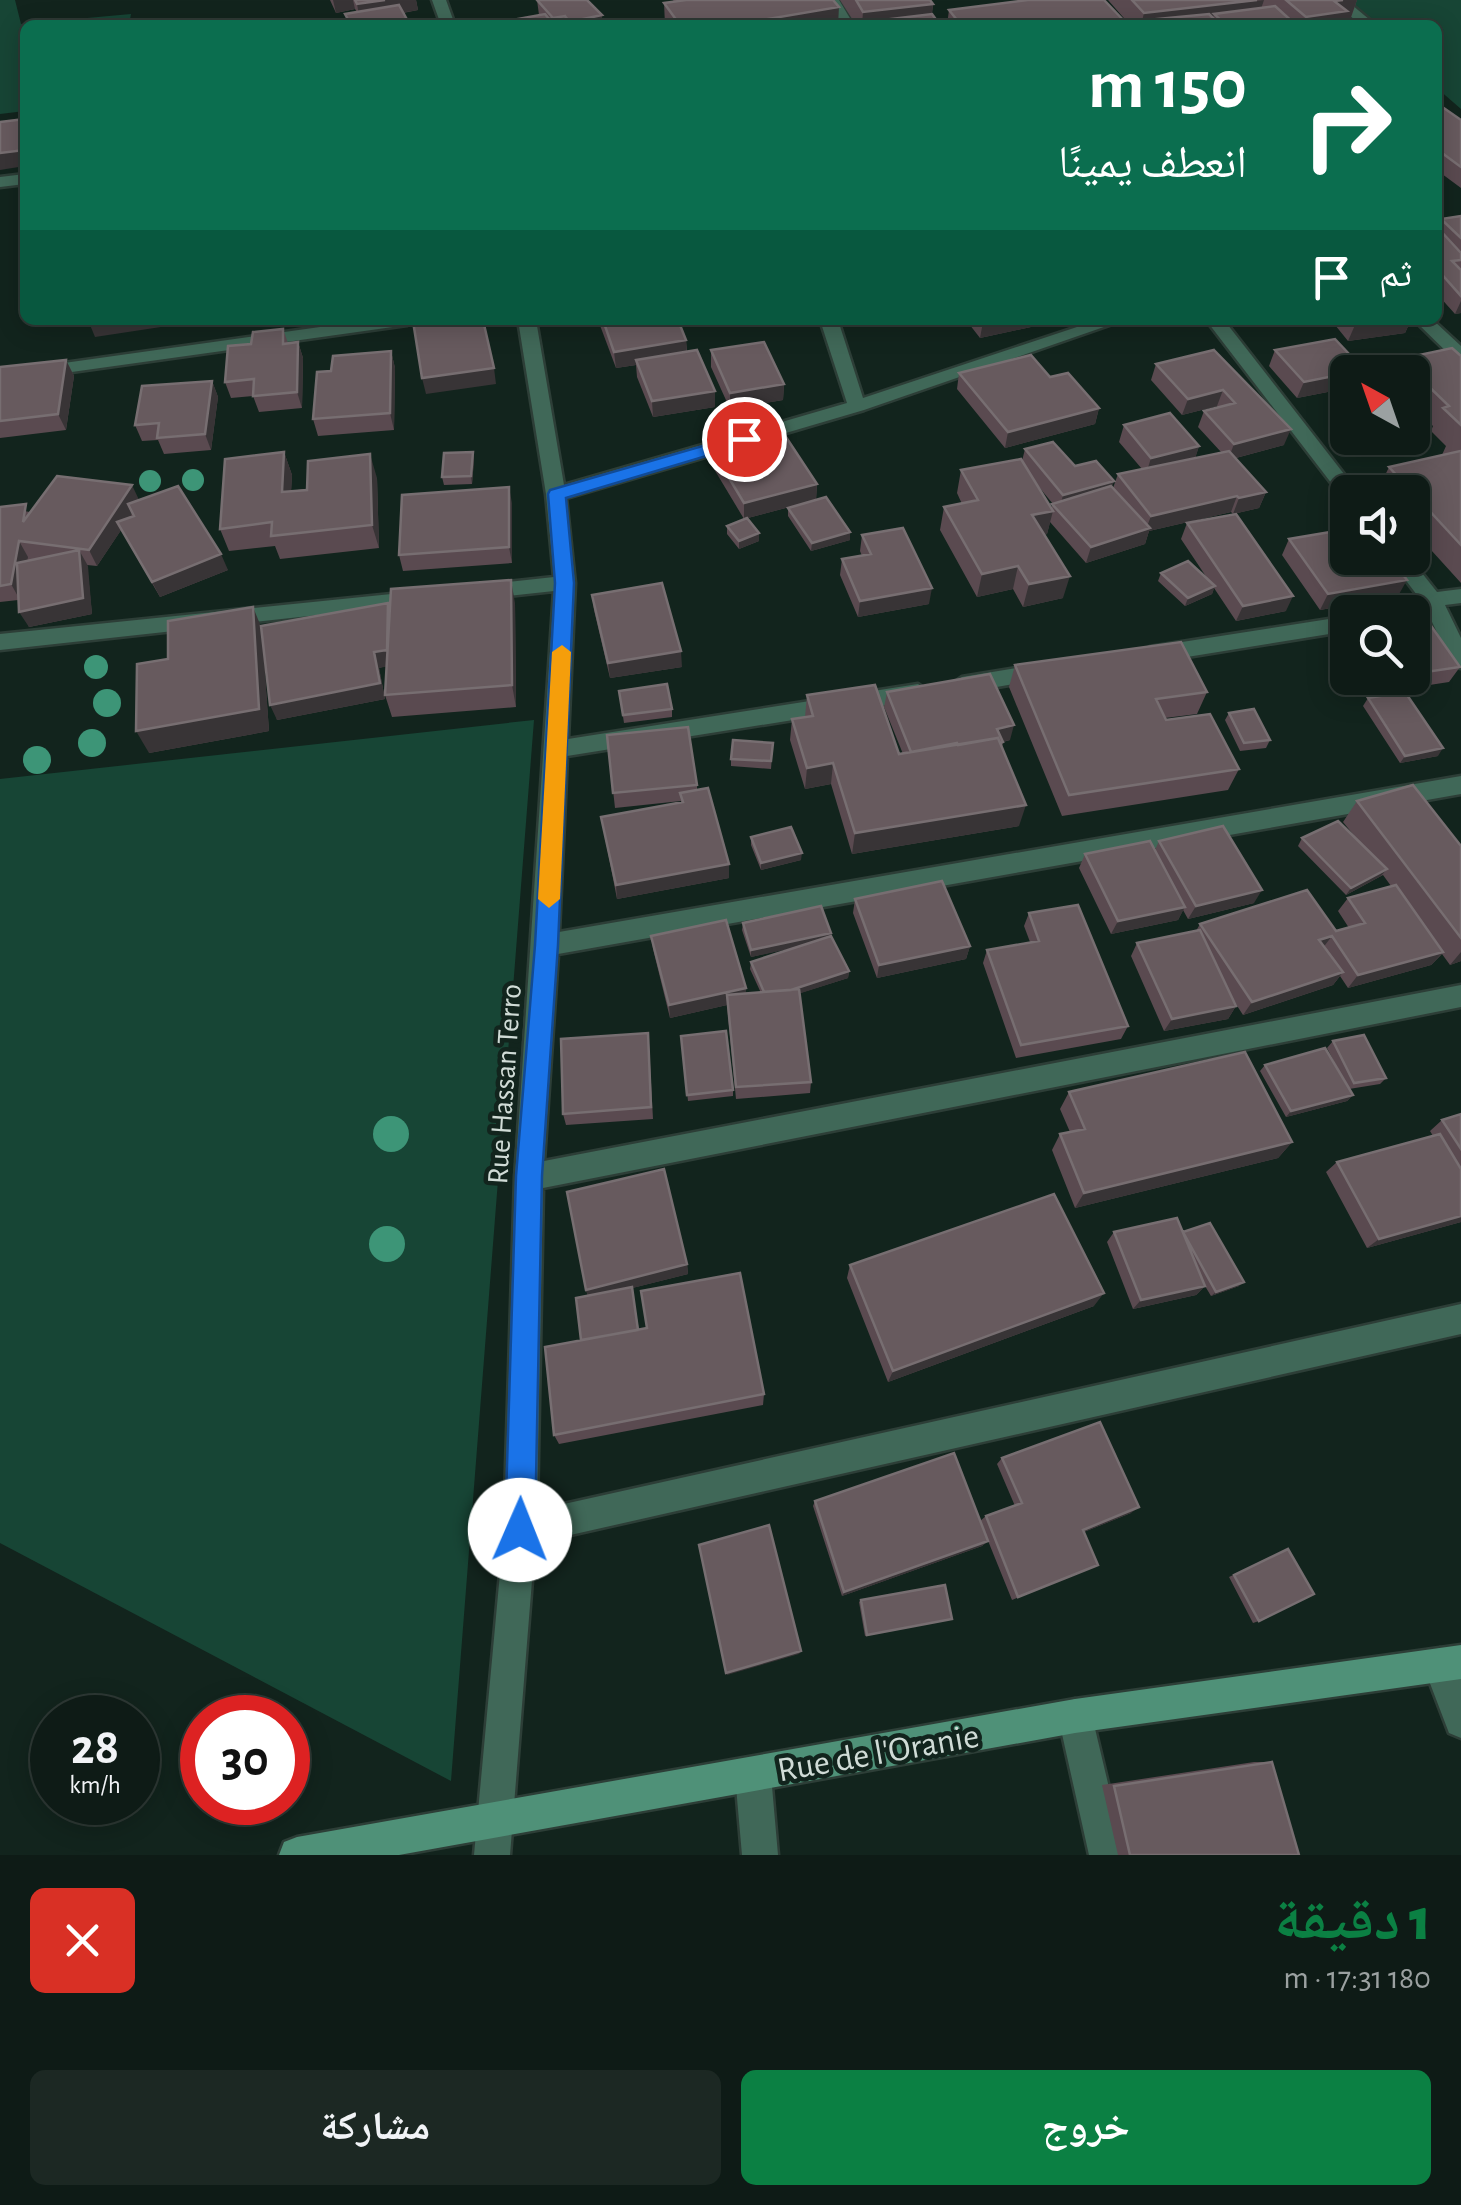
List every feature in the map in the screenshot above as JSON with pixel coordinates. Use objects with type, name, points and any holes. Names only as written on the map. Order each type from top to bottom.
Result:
[{"type":"street","points":[[1338,0],[1363,20]]},
{"type":"street","points":[[0,377],[371,325]]},
{"type":"street","name":"Rue Hassan Terro","points":[[492,1855],[520,1530],[529,1176],[565,583],[556,494],[528,325]]},
{"type":"street","points":[[831,325],[857,406]]},
{"type":"street","points":[[556,494],[857,406],[1100,325]]},
{"type":"street","points":[[1219,325],[1335,475]]},
{"type":"street","points":[[1429,325],[1457,348]]},
{"type":"street","points":[[1412,575],[1434,605],[1461,660]]},
{"type":"street","points":[[0,642],[565,583]]},
{"type":"street","points":[[1430,606],[1461,596]]},
{"type":"street","points":[[1136,657],[1330,626]]},
{"type":"street","points":[[557,749],[1058,669]]},
{"type":"street","points":[[546,945],[1461,786]]},
{"type":"street","points":[[529,1176],[1461,996]]},
{"type":"street","points":[[520,1530],[1461,1319]]},
{"type":"street","points":[[1451,1663],[1461,1722]]},
{"type":"street","name":"Rue de l'Oranie","points":[[297,1855],[1075,1716],[1451,1663]]},
{"type":"street","points":[[1075,1716],[1107,1855]]},
{"type":"street","points":[[753,1775],[760,1855]]},
{"type":"green space","points":[[0,0],[15,0],[20,20],[20,112],[0,114]]},
{"type":"green space","points":[[1328,0],[1461,0],[1461,109],[1442,92],[1442,20],[1353,20]]},
{"type":"green space","points":[[131,14],[130,20],[65,20]]},
{"type":"green space","points":[[534,720],[451,1781],[310,1707],[310,1695],[288,1695],[0,1543],[0,779]]},
{"type":"building","points":[[537,0],[587,0],[602,15],[578,20],[553,18]]},
{"type":"building","points":[[833,0],[839,7],[762,20],[676,20],[664,3]]},
{"type":"building","points":[[856,0],[930,0],[933,4],[863,12]]},
{"type":"building","points":[[1028,0],[1104,0],[1123,20],[957,20],[949,10]]},
{"type":"building","points":[[1132,0],[1257,0],[1144,13]]},
{"type":"building","points":[[1286,0],[1343,0],[1334,1],[1347,11],[1306,17]]},
{"type":"building","points":[[399,5],[407,20],[348,20],[345,14]]},
{"type":"building","points":[[1275,6],[1290,20],[1221,20],[1214,14]]},
{"type":"building","points":[[545,14],[549,19],[565,16],[568,20],[512,20]]},
{"type":"building","points":[[932,14],[936,20],[882,20]]},
{"type":"building","points":[[1209,14],[1215,20],[1147,20]]},
{"type":"building","points":[[1442,107],[1461,120],[1461,167],[1442,153]]},
{"type":"building","points":[[20,120],[20,151],[0,153],[0,122]]},
{"type":"building","points":[[1461,216],[1461,238],[1442,220]]},
{"type":"building","points":[[1442,232],[1461,253],[1461,260],[1452,261],[1461,270],[1461,296],[1442,275]]},
{"type":"building","points":[[414,325],[484,325],[494,368],[422,378]]},
{"type":"building","points":[[605,325],[680,325],[686,340],[614,352]]},
{"type":"building","points":[[283,329],[283,344],[298,342],[297,392],[253,396],[254,379],[225,382],[228,346],[251,344],[253,332]]},
{"type":"building","points":[[1335,339],[1350,355],[1330,355],[1330,377],[1304,382],[1275,350]]},
{"type":"building","points":[[764,342],[784,384],[730,393],[711,350]]},
{"type":"building","points":[[1452,348],[1461,356],[1461,425],[1430,388],[1430,355],[1419,355]]},
{"type":"building","points":[[697,350],[715,391],[652,401],[636,360]]},
{"type":"building","points":[[1214,350],[1291,429],[1234,444],[1204,411],[1235,403],[1223,390],[1188,399],[1156,364]]},
{"type":"building","points":[[391,351],[390,413],[313,419],[317,372],[331,371],[333,356]]},
{"type":"building","points":[[1031,355],[1050,377],[1068,373],[1099,408],[1008,432],[959,373]]},
{"type":"building","points":[[66,360],[58,414],[0,421],[0,367]]},
{"type":"building","points":[[212,381],[205,434],[157,438],[159,423],[135,425],[142,386]]},
{"type":"building","points":[[1170,413],[1199,446],[1151,458],[1124,425]]},
{"type":"building","points":[[782,431],[817,484],[744,503],[711,448]]},
{"type":"building","points":[[1053,442],[1075,466],[1096,461],[1114,481],[1063,495],[1025,449]]},
{"type":"building","points":[[1229,451],[1266,492],[1151,516],[1118,474]]},
{"type":"building","points":[[284,452],[282,492],[307,490],[308,461],[370,454],[372,525],[271,536],[272,522],[220,529],[225,459]]},
{"type":"building","points":[[473,452],[471,476],[442,477],[444,453]]},
{"type":"building","points":[[1461,452],[1461,545],[1430,511],[1430,475],[1396,475],[1389,467]]},
{"type":"building","points":[[1021,459],[1053,511],[1032,515],[1070,576],[1029,584],[1018,566],[982,574],[944,507],[978,500],[961,470]]},
{"type":"building","points":[[57,476],[132,485],[89,550],[19,541],[11,584],[0,586],[0,507],[26,504],[23,522]]},
{"type":"building","points":[[178,486],[221,554],[152,582],[117,522],[134,516],[128,504]]},
{"type":"building","points":[[1111,486],[1150,528],[1091,547],[1052,504]]},
{"type":"building","points":[[509,487],[509,547],[399,555],[402,495]]},
{"type":"building","points":[[826,497],[850,532],[812,543],[788,508]]},
{"type":"building","points":[[1236,514],[1293,596],[1243,606],[1187,523]]},
{"type":"building","points":[[747,518],[759,533],[739,541],[727,526]]},
{"type":"building","points":[[903,528],[932,588],[860,601],[842,559],[871,554],[862,535]]},
{"type":"building","points":[[1330,532],[1330,575],[1403,575],[1407,580],[1328,594],[1289,539]]},
{"type":"building","points":[[79,550],[83,598],[19,612],[17,563]]},
{"type":"building","points":[[1188,561],[1215,586],[1188,598],[1161,573]]},
{"type":"building","points":[[511,580],[512,685],[385,695],[391,589]]},
{"type":"building","points":[[662,583],[681,651],[608,663],[592,595]]},
{"type":"building","points":[[388,603],[387,650],[374,652],[380,683],[270,705],[261,626]]},
{"type":"building","points":[[253,607],[259,709],[136,731],[137,664],[168,659],[168,621]]},
{"type":"building","points":[[1430,624],[1460,667],[1430,671]]},
{"type":"building","points":[[1181,642],[1207,692],[1156,699],[1166,720],[1210,714],[1239,769],[1069,795],[1015,665]]},
{"type":"building","points":[[990,674],[1014,725],[997,729],[1003,742],[998,738],[911,752],[887,692]]},
{"type":"building","points":[[667,684],[672,709],[623,715],[619,691]]},
{"type":"building","points":[[875,685],[899,754],[998,738],[1026,805],[855,833],[833,763],[807,768],[792,719],[813,716],[807,695]]},
{"type":"building","points":[[1407,695],[1443,748],[1405,756],[1368,698]]},
{"type":"building","points":[[1254,709],[1270,740],[1244,743],[1229,713]]},
{"type":"building","points":[[688,727],[697,785],[613,793],[607,735]]},
{"type":"building","points":[[733,740],[773,743],[771,761],[731,759]]},
{"type":"building","points":[[1413,785],[1461,846],[1461,938],[1357,801]]},
{"type":"building","points":[[708,788],[729,864],[616,885],[601,817],[683,802],[680,793]]},
{"type":"building","points":[[1338,821],[1387,869],[1351,888],[1302,838]]},
{"type":"building","points":[[1223,826],[1262,890],[1196,906],[1159,841]]},
{"type":"building","points":[[791,827],[802,853],[761,863],[751,837]]},
{"type":"building","points":[[1150,841],[1185,907],[1118,921],[1085,854]]},
{"type":"building","points":[[942,881],[970,946],[879,965],[855,899]]},
{"type":"building","points":[[1396,885],[1443,952],[1358,975],[1332,936],[1319,940],[1343,972],[1252,1002],[1200,924],[1307,890],[1336,931],[1365,923],[1348,898]]},
{"type":"building","points":[[1078,905],[1128,1026],[1021,1045],[987,950],[1039,941],[1029,913]]},
{"type":"building","points":[[821,906],[831,933],[751,950],[743,923]]},
{"type":"building","points":[[726,920],[746,988],[669,1005],[651,936]]},
{"type":"building","points":[[1200,930],[1236,1006],[1172,1019],[1137,943]]},
{"type":"building","points":[[831,936],[849,971],[791,990],[764,992],[751,962]]},
{"type":"building","points":[[799,989],[811,1082],[736,1087],[727,995]]},
{"type":"building","points":[[726,1031],[733,1090],[687,1095],[681,1036]]},
{"type":"building","points":[[648,1033],[651,1107],[563,1114],[561,1039]]},
{"type":"building","points":[[1364,1035],[1386,1078],[1354,1083],[1333,1041]]},
{"type":"building","points":[[1325,1048],[1353,1095],[1291,1111],[1265,1065]]},
{"type":"building","points":[[1245,1052],[1292,1142],[1084,1193],[1060,1134],[1085,1129],[1069,1092]]},
{"type":"building","points":[[1461,1114],[1461,1149],[1442,1120]]},
{"type":"building","points":[[1440,1134],[1461,1169],[1461,1216],[1379,1239],[1337,1162]]},
{"type":"building","points":[[664,1169],[687,1264],[586,1290],[567,1192]]},
{"type":"building","points":[[1054,1194],[1104,1293],[893,1371],[850,1265]]},
{"type":"building","points":[[1177,1218],[1205,1286],[1141,1300],[1114,1232]]},
{"type":"building","points":[[1210,1223],[1244,1282],[1216,1292],[1183,1232]]},
{"type":"building","points":[[740,1273],[764,1394],[554,1435],[545,1347],[647,1328],[641,1291]]},
{"type":"building","points":[[632,1287],[638,1330],[581,1340],[576,1298]]},
{"type":"building","points":[[1100,1422],[1139,1507],[1083,1530],[1098,1565],[1018,1597],[986,1516],[1022,1503],[1002,1458]]},
{"type":"building","points":[[954,1453],[988,1541],[844,1592],[815,1501]]},
{"type":"building","points":[[769,1525],[801,1651],[726,1673],[699,1545]]},
{"type":"building","points":[[1288,1549],[1314,1594],[1259,1621],[1234,1575]]},
{"type":"building","points":[[945,1585],[952,1619],[867,1635],[861,1600]]},
{"type":"building","points":[[1272,1762],[1299,1855],[1130,1855],[1114,1786]]},
{"type":"slow traffic","points":[[549,899],[562,652]]},
{"type":"route","points":[[520,1530],[529,1176],[565,583],[556,494],[744,439]]}]
